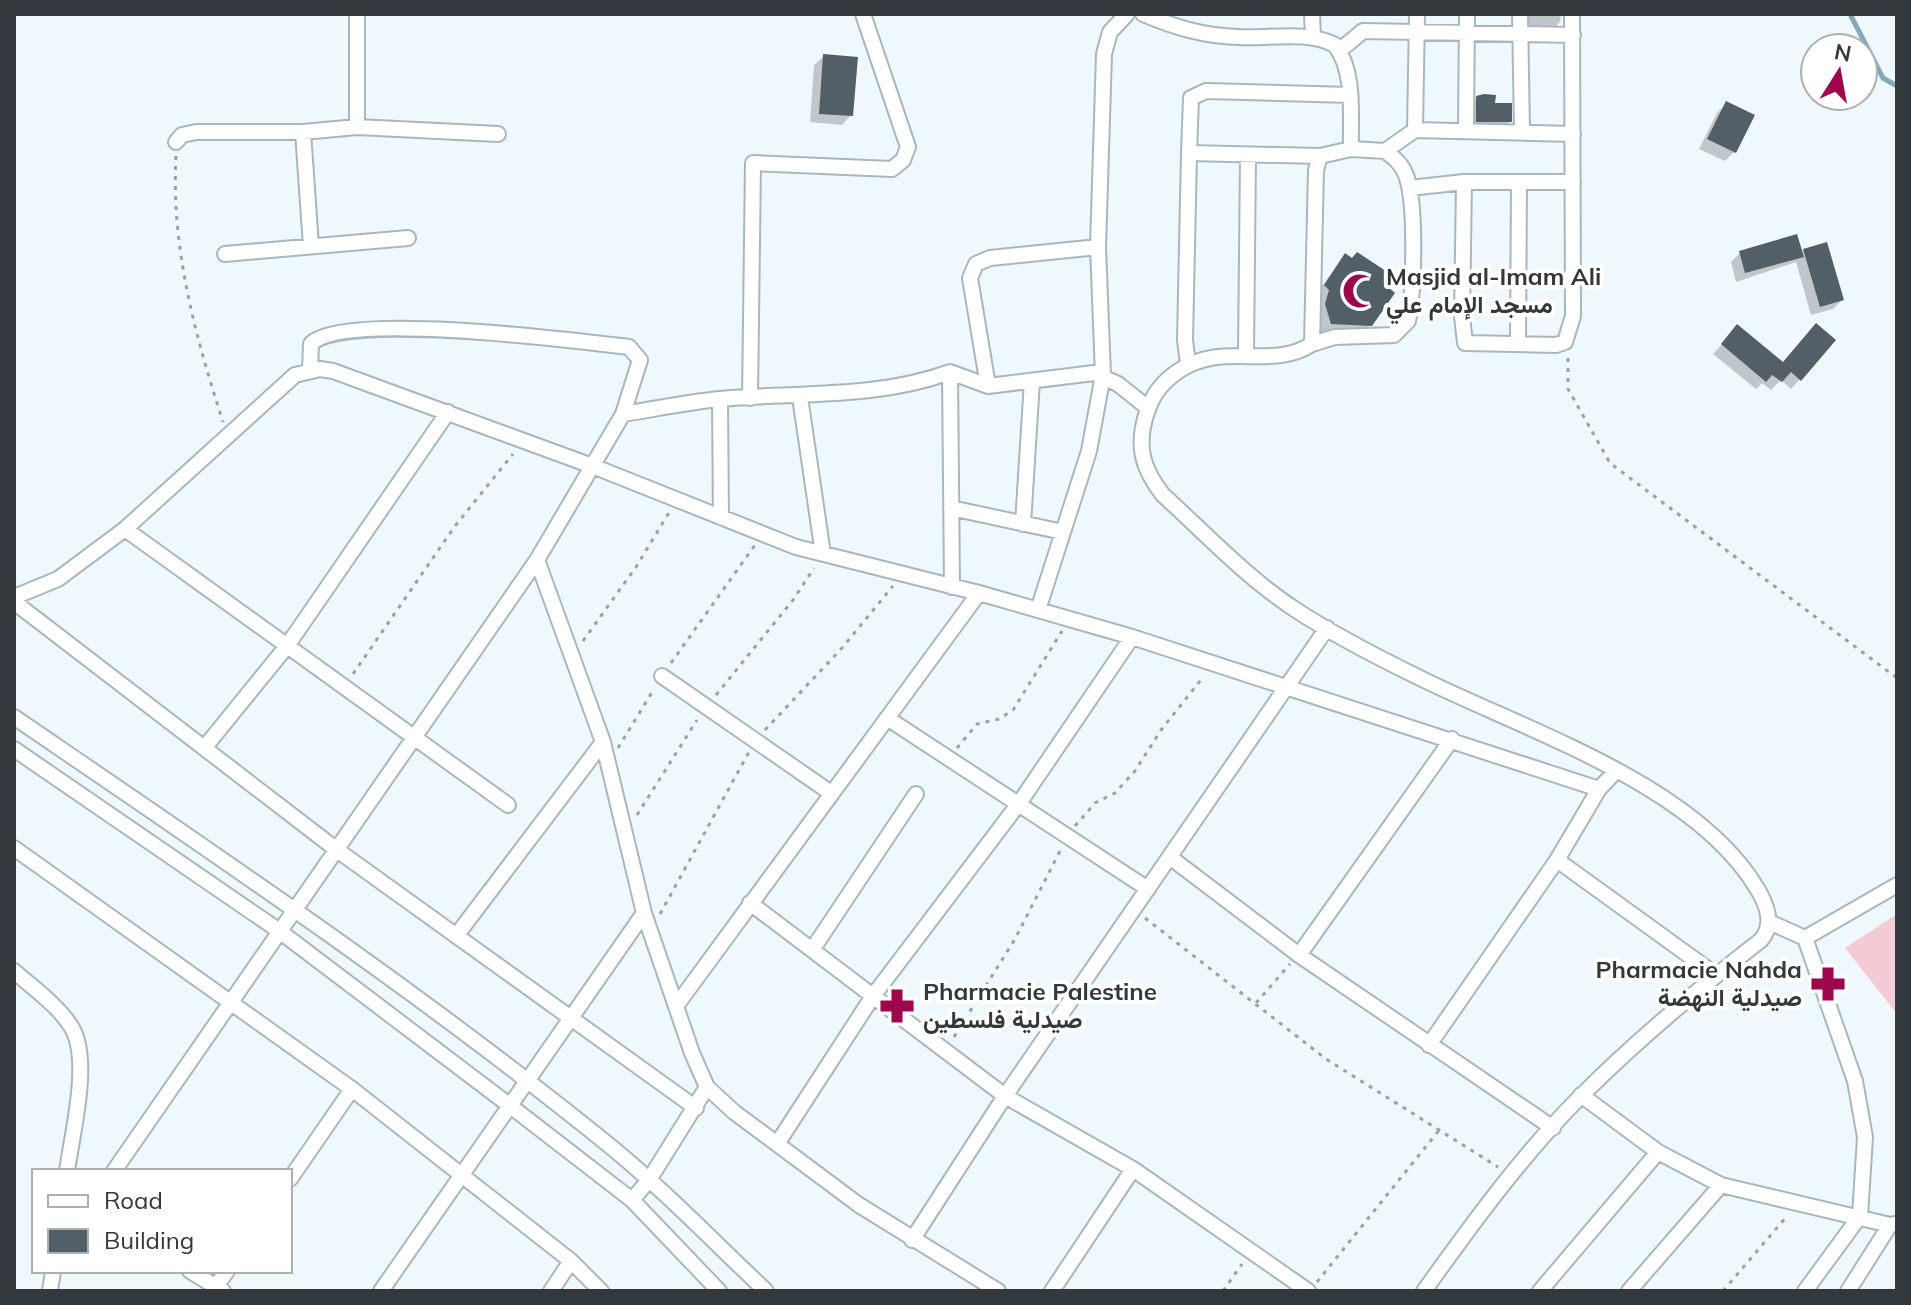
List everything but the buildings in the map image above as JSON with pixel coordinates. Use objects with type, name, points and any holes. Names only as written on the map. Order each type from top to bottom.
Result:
[{"type":"street","points":[[357,14],[357,127]]},
{"type":"street","points":[[750,398],[753,163],[892,169],[903,160],[908,147],[863,14]]},
{"type":"street","points":[[1038,610],[1089,451],[1103,375],[1098,247],[1104,54],[1114,25],[1127,14]]},
{"type":"street","points":[[1312,14],[1313,37]]},
{"type":"street","points":[[1363,14],[1363,31]]},
{"type":"street","points":[[1415,130],[1417,14]]},
{"type":"street","points":[[1466,129],[1467,14]]},
{"type":"street","points":[[1520,14],[1522,131]]},
{"type":"street","points":[[1464,182],[1462,316],[1465,343],[1556,345],[1569,338],[1573,316],[1572,14]]},
{"type":"street","points":[[1146,15],[1172,27],[1199,33],[1236,37],[1313,37],[1332,43],[1346,65],[1351,149]]},
{"type":"street","points":[[1339,51],[1363,31],[1573,35]]},
{"type":"street","points":[[1188,364],[1185,340],[1191,98],[1202,91],[1350,95]]},
{"type":"street","points":[[176,142],[182,135],[196,132],[303,132],[357,127],[498,134]]},
{"type":"street","points":[[1189,153],[1320,156],[1351,149],[1385,151],[1415,130],[1573,134]]},
{"type":"street","points":[[303,132],[311,246]]},
{"type":"street","points":[[1385,151],[1405,171],[1410,188],[1412,280],[1408,321],[1394,335],[1335,337],[1293,354],[1226,354],[1188,364],[1159,387],[1148,408],[1141,434],[1143,464],[1163,495],[1294,609],[1420,678],[1616,771],[1681,811],[1735,858],[1763,899],[1769,922],[1768,932],[1761,940],[1716,975],[1581,1095],[1511,1175],[1424,1291]]},
{"type":"street","points":[[1246,354],[1248,156]]},
{"type":"street","points":[[1312,344],[1314,182],[1320,156]]},
{"type":"street","points":[[1410,188],[1464,182],[1573,182]]},
{"type":"street","points":[[1518,343],[1519,183]]},
{"type":"street","points":[[225,254],[408,238]]},
{"type":"street","points":[[988,386],[970,278],[976,264],[990,258],[1098,247]]},
{"type":"street","points":[[115,1169],[537,560],[595,467],[623,414],[640,360],[629,347],[486,332],[339,332],[320,337],[311,344],[310,370]]},
{"type":"street","points":[[696,1108],[337,850],[14,600],[58,579],[125,529],[295,375],[310,370],[333,371],[823,554],[979,593],[1132,637],[1599,789]]},
{"type":"street","points":[[623,414],[720,399],[800,397],[926,380],[950,372],[988,386],[1072,374],[1103,375],[1148,408]]},
{"type":"street","points":[[950,372],[952,587]]},
{"type":"street","points":[[1023,524],[1032,381]]},
{"type":"street","points":[[800,397],[823,554]]},
{"type":"street","points":[[720,399],[721,517]]},
{"type":"street","points":[[205,747],[287,646],[448,412]]},
{"type":"street","points":[[951,508],[1063,532]]},
{"type":"street","points":[[125,529],[508,805]]},
{"type":"street","points":[[537,560],[574,654],[603,742],[644,913],[707,1087],[777,1144],[912,1240],[998,1291]]},
{"type":"street","points":[[676,1006],[979,593]]},
{"type":"street","points":[[912,1240],[1005,1096],[1327,628]]},
{"type":"street","points":[[777,1144],[873,996],[1020,802],[1132,637]]},
{"type":"street","points":[[662,676],[831,793]]},
{"type":"street","points":[[14,717],[294,908],[526,1081],[649,1180],[766,1291]]},
{"type":"street","points":[[887,718],[1020,802],[1148,889]]},
{"type":"street","points":[[1299,955],[1452,739]]},
{"type":"street","points":[[456,936],[603,742]]},
{"type":"street","points":[[14,749],[278,930],[509,1105],[632,1200],[719,1291]]},
{"type":"street","points":[[1429,1045],[1557,860],[1599,789],[1616,771]]},
{"type":"street","points":[[812,950],[916,794]]},
{"type":"street","points":[[14,848],[352,1089],[571,1261],[601,1291]]},
{"type":"street","points":[[1171,858],[1299,955],[1553,1128]]},
{"type":"street","points":[[1557,860],[1716,975]]},
{"type":"street","points":[[1805,938],[1897,885]]},
{"type":"street","points":[[750,903],[1005,1096],[1133,1169],[1309,1291]]},
{"type":"street","points":[[381,1291],[644,913]]},
{"type":"street","points":[[1769,922],[1805,938],[1860,1098],[1865,1137],[1860,1216],[1805,1291]]},
{"type":"street","points":[[14,971],[62,1016],[77,1042],[80,1071],[67,1169]]},
{"type":"street","points":[[632,1200],[649,1180],[707,1087]]},
{"type":"street","points":[[292,1176],[352,1089]]},
{"type":"street","points":[[1581,1095],[1658,1152],[1721,1185],[1893,1224],[1848,1291]]},
{"type":"street","points":[[1540,1291],[1658,1152]]},
{"type":"street","points":[[1052,1291],[1133,1169]]},
{"type":"street","points":[[1629,1291],[1721,1185]]},
{"type":"street","points":[[551,1291],[571,1261]]},
{"type":"street","points":[[193,1273],[220,1289]]},
{"type":"path","points":[[176,142],[174,197],[182,267],[202,357],[228,437]]},
{"type":"path","points":[[1569,338],[1568,389],[1610,463],[1897,678]]},
{"type":"path","points":[[343,687],[455,526],[524,441]]},
{"type":"path","points":[[574,654],[636,567],[677,500]]},
{"type":"path","points":[[608,765],[662,676],[763,534]]},
{"type":"path","points":[[625,836],[706,707],[793,600],[823,554]]},
{"type":"path","points":[[949,758],[977,724],[999,719],[1013,710],[1070,619]]},
{"type":"path","points":[[1133,909],[1326,1059],[1511,1175]]},
{"type":"path","points":[[1256,1003],[1299,955]]},
{"type":"path","points":[[1309,1291],[1440,1129]]},
{"type":"path","points":[[1723,1291],[1798,1204]]},
{"type":"path","points":[[1223,1291],[1251,1251]]},
{"type":"shaded area","points":[[1897,914],[1897,1014],[1845,948]]},
{"type":"waterway","points":[[1850,14],[1883,78],[1897,86]]},
{"type":"place","name":"Masjid al-Imam Ali مسجد الإمام علي","points":[[1360,291]]},
{"type":"place","name":"Pharmacie Nahda صيدلية النهضة","points":[[1828,984]]},
{"type":"place","name":"Pharmacie Palestine صيدلية فلسطين","points":[[897,1006]]}]
